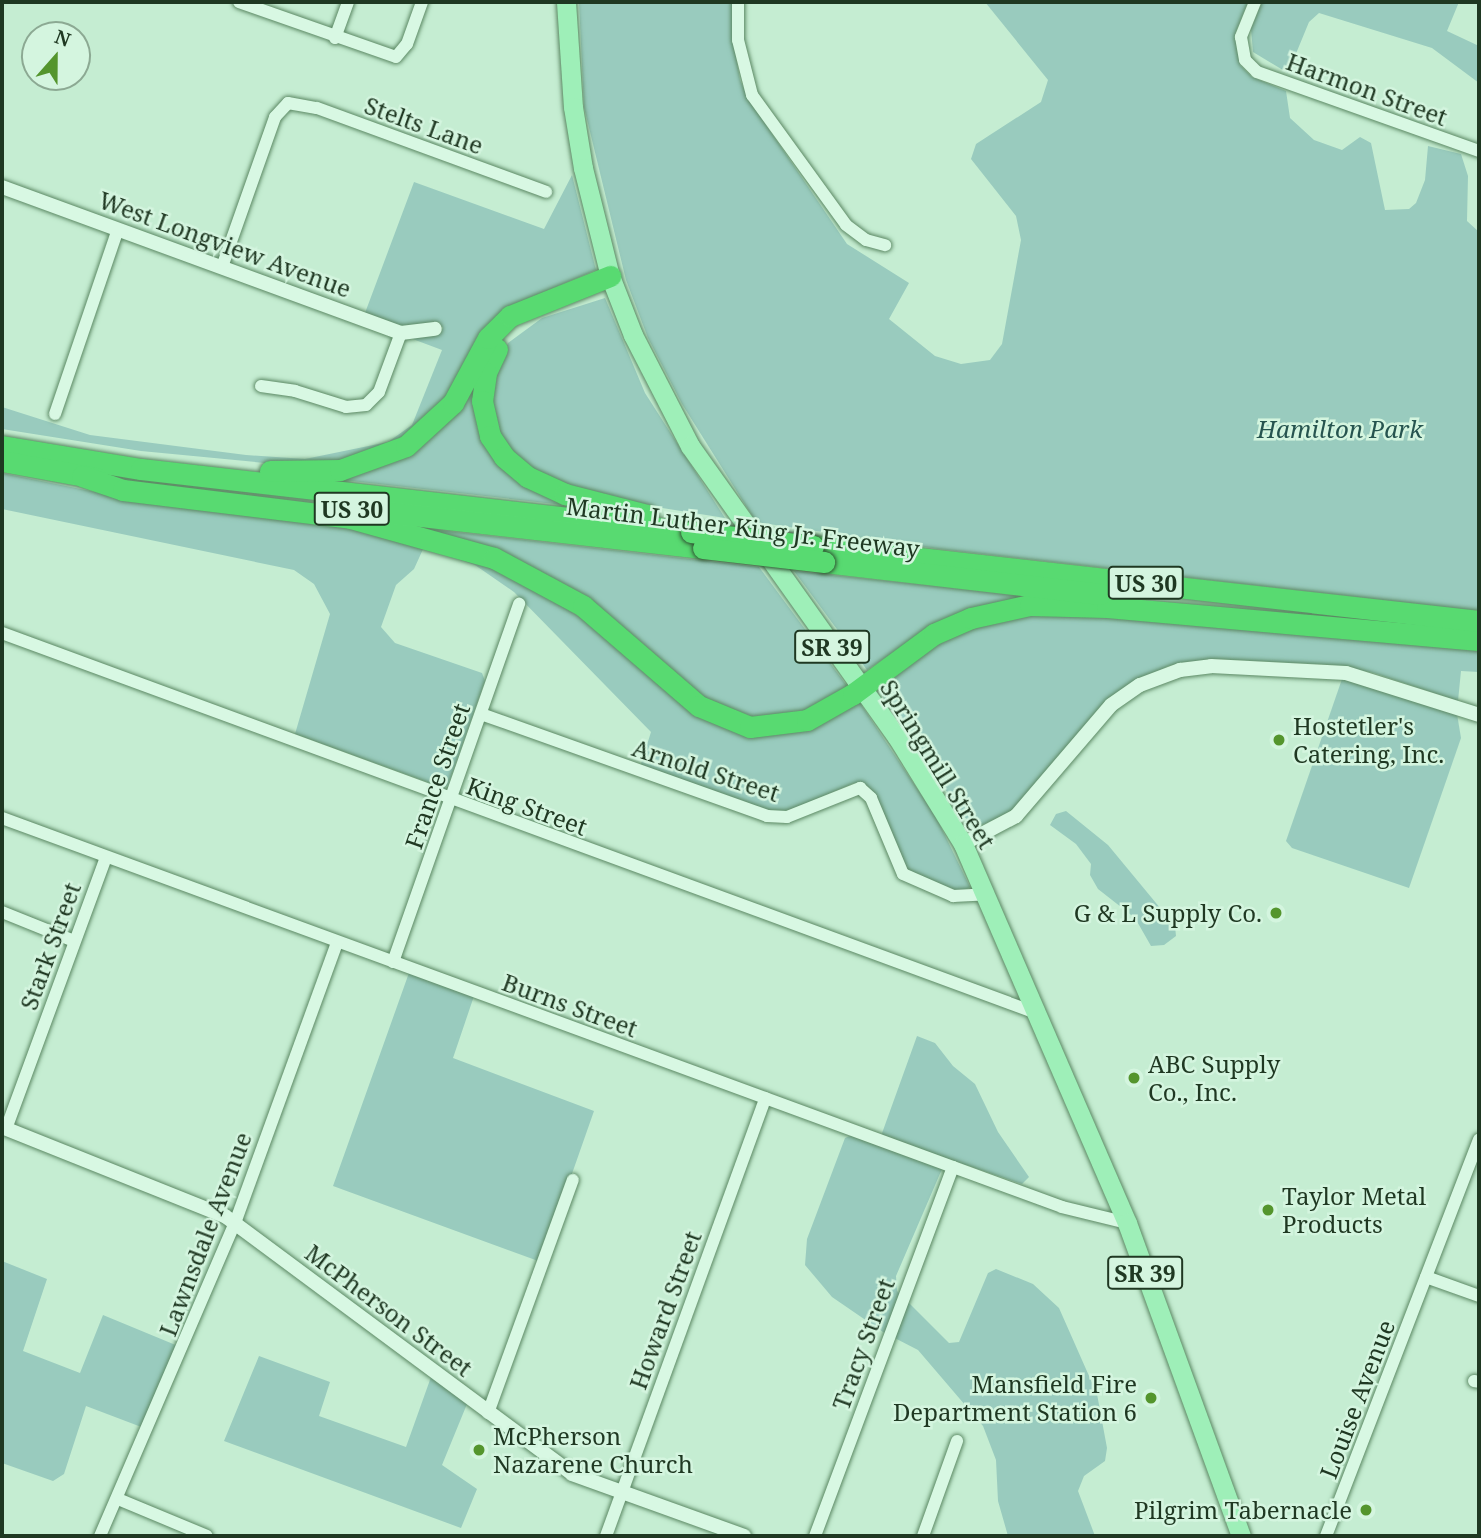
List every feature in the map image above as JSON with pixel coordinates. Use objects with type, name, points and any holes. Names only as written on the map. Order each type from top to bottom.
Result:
[{"type":"highway","points":[[2,437],[239,468],[309,472],[356,467],[390,455],[433,426],[460,393],[488,338],[510,316],[536,302],[612,282]]},
{"type":"highway","points":[[612,282],[545,311],[510,333],[486,373],[482,401],[486,424],[504,457],[546,486],[693,534]]},
{"type":"highway","name":"Martin Luther King Jr. Freeway","points":[[2,446],[141,469],[815,548],[1479,638]]},
{"type":"highway","name":"Martin Luther King Jr. Freeway","points":[[2,461],[82,476],[693,534]]},
{"type":"highway","points":[[82,476],[123,491],[350,518],[494,558],[583,606],[699,706],[729,722],[750,727],[792,725],[821,713],[934,634],[971,618],[1030,605],[1107,607],[1479,638]]},
{"type":"highway","name":"Martin Luther King Jr. Freeway","points":[[815,548],[1479,621]]},
{"type":"main road","name":"Springmill Street","points":[[566,2],[578,143],[612,282],[650,374],[690,446],[861,687],[963,844],[1039,1014],[1127,1223],[1241,1536]]},
{"type":"street","points":[[239,2],[335,38],[396,57],[407,44],[422,2]]},
{"type":"street","points":[[335,38],[348,2]]},
{"type":"street","points":[[738,2],[738,40],[752,95],[846,225],[866,240],[886,245]]},
{"type":"street","name":"Harmon Street","points":[[1255,2],[1241,37],[1245,60],[1256,72],[1479,151]]},
{"type":"street","name":"Stelts Lane","points":[[222,267],[275,117],[288,103],[317,108],[546,192]]},
{"type":"street","name":"West Longview Avenue","points":[[2,187],[401,333],[435,329]]},
{"type":"street","points":[[55,414],[118,229]]},
{"type":"street","points":[[261,386],[295,391],[346,407],[366,405],[379,392],[401,333]]},
{"type":"street","name":"France Street","points":[[393,962],[519,604]]},
{"type":"street","name":"King Street","points":[[2,633],[450,801],[1039,1014]]},
{"type":"street","points":[[963,844],[1016,816],[1111,705],[1140,685],[1180,670],[1211,666],[1346,673],[1479,715]]},
{"type":"street","name":"Arnold Street","points":[[481,714],[767,816],[787,817],[860,788],[871,798],[903,874],[953,896],[987,894]]},
{"type":"street","name":"Burns Street","points":[[2,818],[953,1167],[1096,1218],[1127,1223]]},
{"type":"street","name":"Stark Street","points":[[4,1128],[106,857]]},
{"type":"street","points":[[2,912],[74,941]]},
{"type":"street","name":"Lawnsdale Avenue","points":[[100,1536],[235,1223],[337,942]]},
{"type":"street","name":"Howard Street","points":[[606,1536],[765,1098]]},
{"type":"street","name":"McPherson Street","points":[[4,1128],[216,1211],[580,1479],[744,1536]]},
{"type":"street","name":"Louise Avenue","points":[[1326,1536],[1479,1139]]},
{"type":"street","name":"Tracy Street","points":[[815,1536],[953,1167]]},
{"type":"street","points":[[488,1413],[573,1180]]},
{"type":"street","points":[[1426,1277],[1479,1296]]},
{"type":"street","points":[[923,1536],[957,1441]]},
{"type":"street","points":[[118,1499],[207,1536]]},
{"type":"green space","name":"Hamilton Park","points":[[579,2],[734,2],[733,39],[740,80],[749,100],[847,244],[909,283],[889,319],[935,356],[961,364],[990,360],[1002,344],[1021,240],[1016,216],[971,159],[976,144],[1041,102],[1048,80],[985,2],[1248,2],[1235,34],[1240,65],[1252,77],[1286,91],[1290,118],[1314,140],[1342,150],[1360,137],[1371,143],[1385,210],[1409,209],[1416,203],[1425,180],[1428,146],[1461,154],[1468,176],[1467,221],[1479,232],[1479,611],[939,549],[756,522],[682,404],[648,338],[626,280],[584,107]]},
{"type":"green space","points":[[1262,2],[1459,2],[1447,31],[1479,46],[1479,83],[1432,48],[1319,13],[1309,22],[1288,73],[1253,52],[1251,29]]},
{"type":"green space","points":[[572,175],[596,270],[511,306],[430,421],[364,459],[286,465],[141,451],[2,429],[2,407],[90,435],[246,455],[305,459],[388,442],[412,425],[442,350],[410,338],[440,334],[443,328],[439,322],[402,327],[365,313],[414,182],[544,229]]},
{"type":"green space","points":[[605,298],[645,393],[725,518],[631,503],[540,477],[499,439],[488,393],[508,343],[542,318]]},
{"type":"green space","points":[[477,372],[481,430],[582,507],[334,479],[367,470]]},
{"type":"green space","points":[[2,473],[120,497],[327,523],[390,535],[503,567],[760,735],[801,729],[858,700],[936,817],[970,887],[960,893],[910,875],[865,786],[854,783],[787,812],[766,812],[640,767],[651,732],[514,592],[475,565],[424,547],[414,569],[396,585],[381,627],[395,643],[482,673],[485,681],[448,785],[444,788],[295,734],[330,614],[314,584],[294,570],[2,509]]},
{"type":"green space","points":[[429,529],[759,567],[847,686],[812,711],[757,721],[707,705],[609,618]]},
{"type":"green space","points":[[794,571],[1029,597],[906,644],[867,670]]},
{"type":"green space","points":[[1055,611],[1479,651],[1479,672],[1461,671],[1458,701],[1374,673],[1335,665],[1215,659],[1168,666],[1109,698],[1027,796],[1009,813],[977,827],[964,817],[875,685],[913,653],[981,622]]},
{"type":"green space","points":[[1342,679],[1457,714],[1461,738],[1409,888],[1292,848],[1286,841]]},
{"type":"green space","points":[[1066,811],[1108,845],[1175,926],[1176,936],[1164,945],[1151,946],[1135,918],[1098,889],[1090,875],[1091,864],[1076,844],[1050,825],[1056,814]]},
{"type":"green space","points":[[410,970],[474,996],[453,1058],[594,1111],[541,1262],[333,1186]]},
{"type":"green space","points":[[917,1036],[935,1043],[953,1066],[975,1084],[998,1132],[1029,1177],[1022,1184],[881,1136]]},
{"type":"green space","points":[[852,1135],[942,1169],[896,1276],[897,1291],[949,1343],[959,1342],[988,1273],[996,1269],[1033,1284],[1059,1308],[1097,1394],[1107,1448],[1105,1461],[1084,1476],[1078,1491],[1095,1536],[1008,1536],[998,1501],[996,1460],[983,1426],[918,1350],[883,1332],[832,1297],[805,1265],[807,1239],[845,1138]]},
{"type":"green space","points":[[2,1261],[47,1279],[23,1351],[80,1373],[103,1315],[178,1346],[144,1428],[86,1406],[64,1474],[53,1481],[2,1463]]},
{"type":"green space","points":[[259,1356],[330,1382],[319,1416],[406,1447],[431,1377],[467,1404],[442,1465],[477,1489],[461,1528],[224,1441]]},
{"type":"place","name":"Hostetler's Catering, Inc.","points":[[1279,740]]},
{"type":"place","name":"G & L Supply Co.","points":[[1276,913]]},
{"type":"place","name":"ABC Supply Co., Inc.","points":[[1134,1078]]},
{"type":"place","name":"Taylor Metal Products","points":[[1268,1210]]},
{"type":"place","name":"Mansfield Fire Department Station 6","points":[[1151,1398]]},
{"type":"place","name":"McPherson Nazarene Church","points":[[479,1450]]},
{"type":"place","name":"Pilgrim Tabernacle","points":[[1366,1510]]}]
